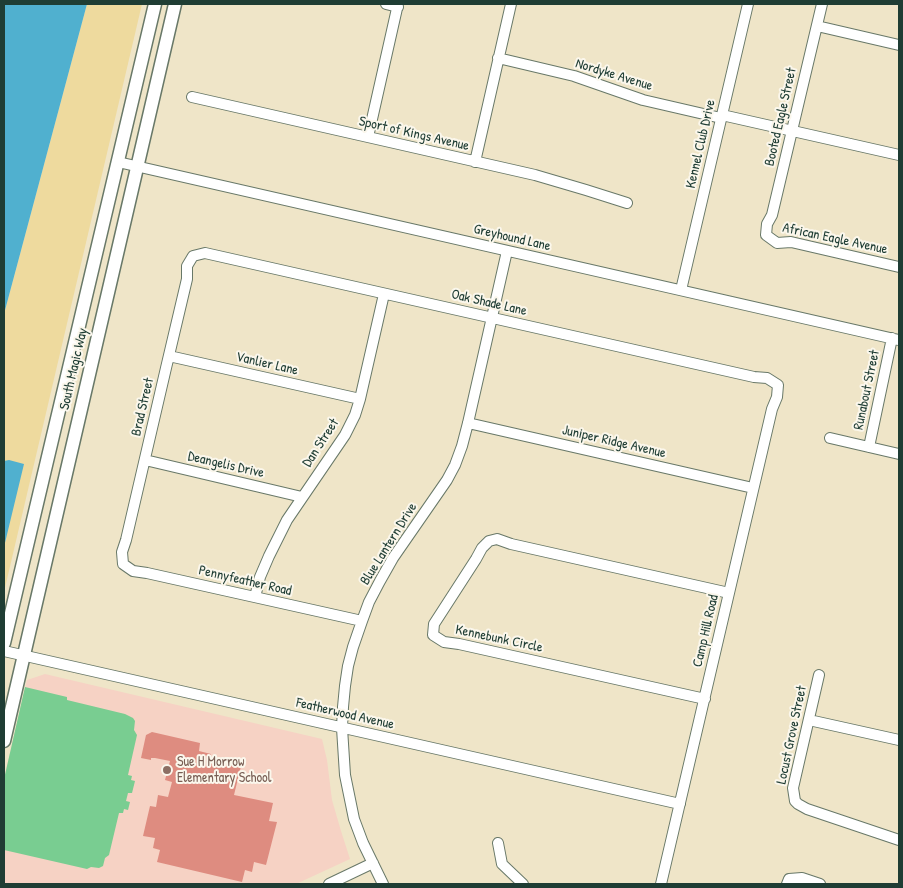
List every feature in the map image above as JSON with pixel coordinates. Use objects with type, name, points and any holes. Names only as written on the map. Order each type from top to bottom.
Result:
[{"type":"street","name":"South Magic Way","points":[[4,643],[155,4]]},
{"type":"street","name":"South Magic Way","points":[[4,741],[175,4]]},
{"type":"street","points":[[368,137],[398,5],[386,4]]},
{"type":"street","points":[[475,162],[511,4]]},
{"type":"street","name":"Kennel Club Drive","points":[[682,290],[748,4]]},
{"type":"street","name":"Booted Eagle Street","points":[[766,235],[767,224],[772,215],[822,4]]},
{"type":"street","points":[[816,26],[899,45]]},
{"type":"street","name":"Nordyke Avenue","points":[[498,58],[574,76],[644,100],[792,130],[899,155]]},
{"type":"street","name":"Sport of Kings Avenue","points":[[192,97],[535,175],[627,203]]},
{"type":"street","name":"Greyhound Lane","points":[[118,162],[896,339]]},
{"type":"street","name":"African Eagle Avenue","points":[[766,235],[777,243],[791,242],[899,267]]},
{"type":"street","name":"Blue Lantern Drive","points":[[383,884],[363,843],[354,819],[349,796],[345,775],[342,728],[345,686],[353,647],[369,602],[389,566],[447,480],[455,465],[468,423],[507,251]]},
{"type":"street","name":"Oak Shade Lane","points":[[193,256],[205,253],[754,377],[767,378],[778,384]]},
{"type":"street","name":"Brad Street","points":[[123,564],[122,552],[169,356],[186,279],[187,266],[193,256]]},
{"type":"street","name":"Dan Street","points":[[255,597],[260,577],[287,520],[350,427],[360,399],[384,294]]},
{"type":"street","name":"Runabout Street","points":[[869,447],[896,339]]},
{"type":"street","name":"Vanlier Lane","points":[[169,356],[360,399]]},
{"type":"street","name":"Camp Hill Road","points":[[662,884],[772,409],[777,397],[778,384]]},
{"type":"street","name":"Juniper Ridge Avenue","points":[[468,423],[754,488]]},
{"type":"street","points":[[830,438],[899,454]]},
{"type":"street","name":"Deangelis Drive","points":[[145,460],[302,497]]},
{"type":"street","name":"Kennebunk Circle","points":[[705,699],[444,642],[434,635],[434,624],[482,548],[489,541],[497,539],[511,544],[729,594]]},
{"type":"street","name":"Pennyfeather Road","points":[[123,564],[134,571],[362,621]]},
{"type":"street","name":"Featherwood Avenue","points":[[4,651],[680,804]]},
{"type":"street","name":"Locust Grove Street","points":[[819,675],[793,788],[795,801],[807,809],[899,840]]},
{"type":"street","points":[[809,720],[899,740]]},
{"type":"street","points":[[498,843],[502,864],[523,884]]},
{"type":"street","points":[[329,884],[372,863]]},
{"type":"street","points":[[786,884],[790,878],[802,878],[820,884]]},
{"type":"shaded area","name":"Sue H Morrow Elementary School","points":[[45,674],[322,739],[327,760],[332,800],[350,859],[296,884],[4,884],[4,779],[27,680]]},
{"type":"green space","points":[[25,687],[67,697],[67,700],[125,714],[135,721],[134,730],[137,735],[128,775],[132,776],[131,780],[135,781],[132,793],[128,793],[126,801],[130,802],[128,810],[124,809],[123,813],[119,813],[109,855],[105,858],[103,866],[99,868],[91,867],[87,869],[4,850],[4,779]]},
{"type":"sand","points":[[87,4],[142,4],[4,592],[4,314]]},
{"type":"water","points":[[4,4],[87,4],[4,314]]},
{"type":"water","points":[[9,460],[24,464],[4,547],[4,461]]},
{"type":"building","name":"Sue H Morrow Elementary School","points":[[152,732],[200,743],[199,751],[211,754],[209,763],[226,767],[228,758],[242,762],[234,795],[273,803],[269,821],[277,822],[266,865],[254,862],[252,872],[245,870],[242,882],[157,862],[160,850],[153,848],[155,838],[143,836],[150,806],[156,807],[158,795],[168,797],[172,782],[165,780],[170,761],[141,758],[146,735]]},
{"type":"place","name":"Sue H Morrow Elementary School","points":[[167,770]]}]
